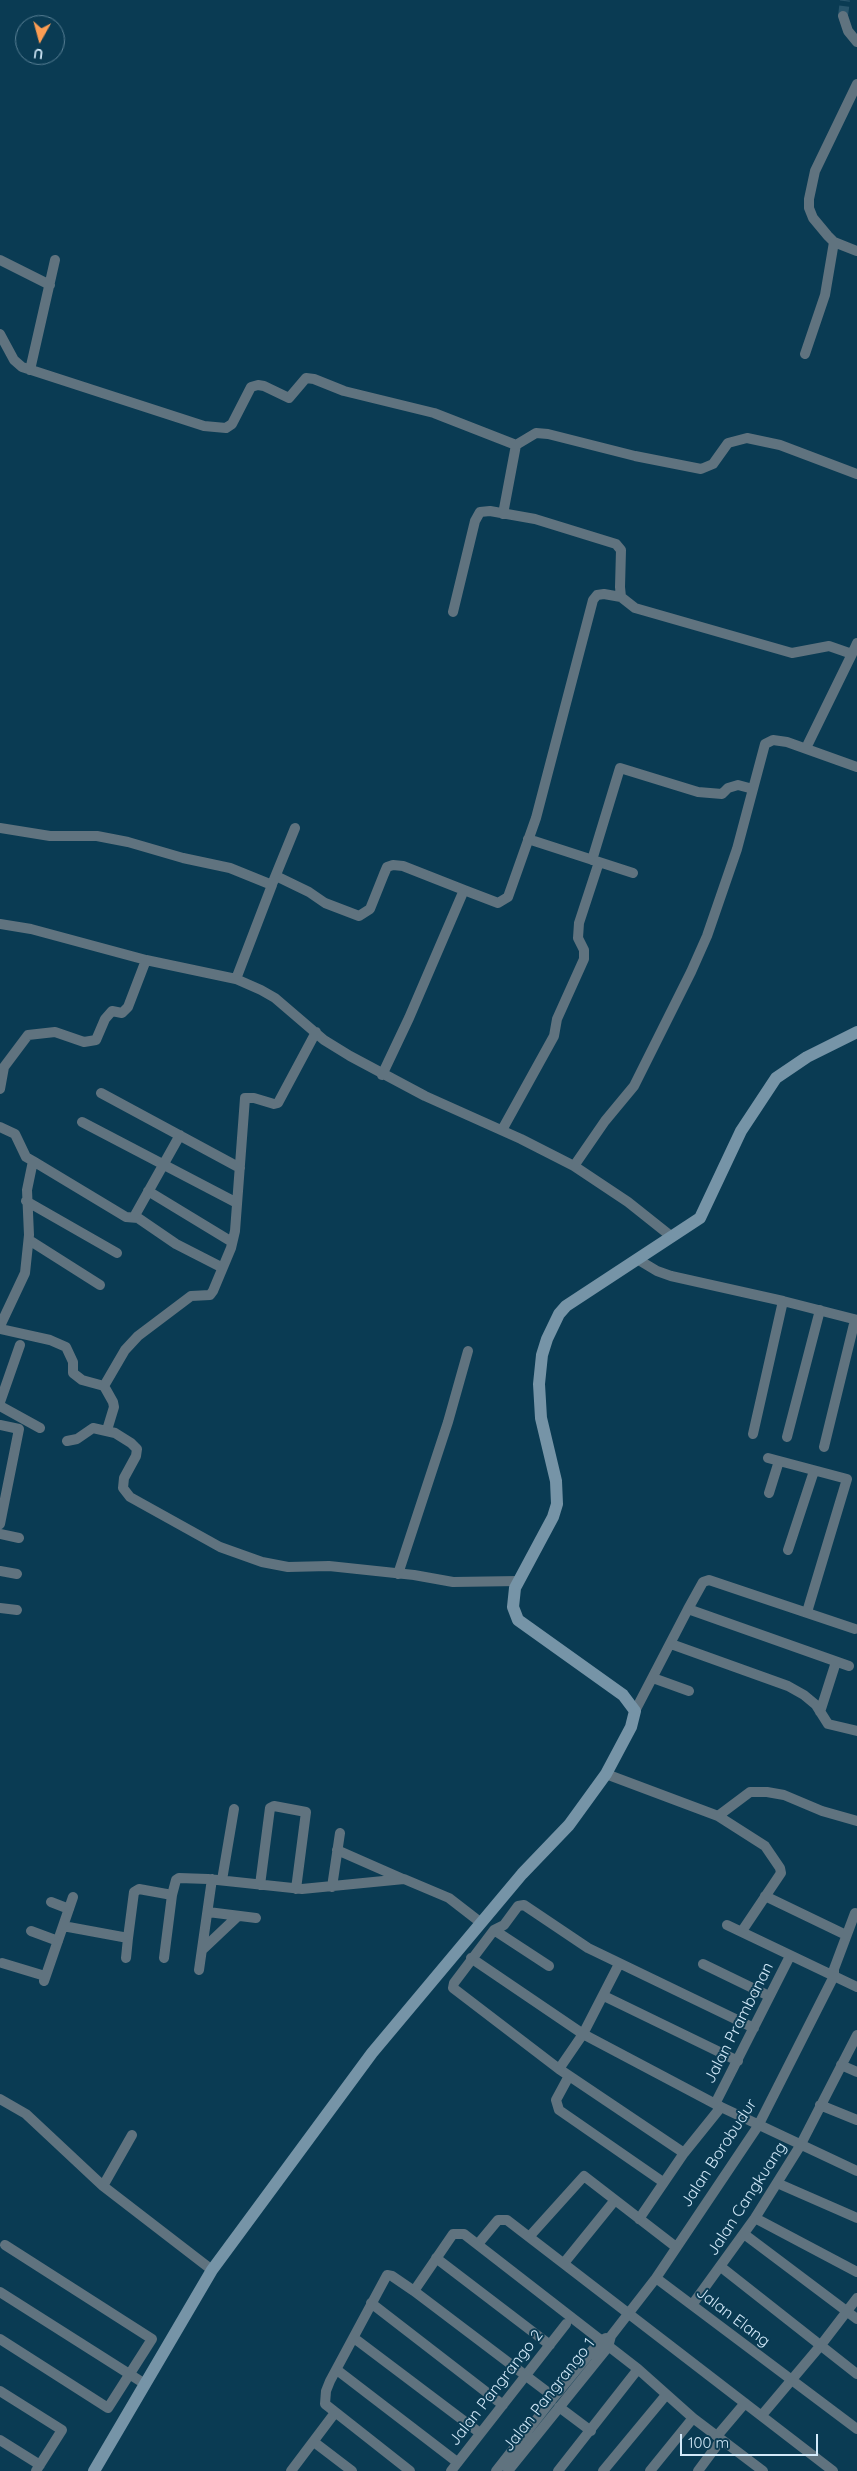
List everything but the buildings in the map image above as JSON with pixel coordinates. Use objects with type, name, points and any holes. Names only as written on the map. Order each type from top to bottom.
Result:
[{"type":"street","points":[[843,16],[848,31],[857,42]]},
{"type":"street","points":[[857,84],[815,171],[809,199],[813,218],[834,242],[857,251]]},
{"type":"street","points":[[805,354],[825,295],[834,242]]},
{"type":"street","points":[[0,260],[50,285]]},
{"type":"street","points":[[30,370],[55,260]]},
{"type":"street","points":[[0,334],[14,360],[22,368],[204,426],[226,428],[232,424],[251,387],[264,386],[289,398],[306,378],[314,378],[344,391],[434,413],[516,445]]},
{"type":"street","points":[[503,514],[516,445],[536,433],[548,434],[634,456],[701,469],[713,464],[728,443],[747,438],[780,445],[857,474]]},
{"type":"street","points":[[453,612],[477,515],[485,512],[535,519],[616,544],[622,550],[621,597]]},
{"type":"street","points":[[0,828],[50,836],[97,836],[128,842],[304,889],[325,903],[359,916],[370,909],[384,874],[388,867],[393,865],[403,866],[498,903],[502,902],[510,893],[536,818],[593,600],[597,595],[604,594],[621,597],[635,608],[765,647],[792,653],[809,652],[830,646],[852,654]]},
{"type":"street","points":[[806,748],[857,642]]},
{"type":"street","points":[[574,1166],[605,1121],[634,1086],[691,972],[707,936],[737,849],[764,744],[773,740],[806,748],[857,767]]},
{"type":"street","points":[[502,1130],[554,1036],[557,1019],[584,959],[584,950],[578,938],[579,923],[620,768],[698,792],[722,794],[728,788],[738,785],[753,789]]},
{"type":"street","points":[[236,979],[295,828]]},
{"type":"street","points":[[528,839],[633,873]]},
{"type":"street","points":[[382,1075],[409,1018],[464,890]]},
{"type":"street","points":[[0,924],[31,929],[146,960],[236,979],[275,998],[316,1032],[350,1056],[382,1075],[502,1130],[574,1166],[628,1202],[672,1237]]},
{"type":"street","points":[[0,1089],[4,1068],[28,1036],[55,1032],[84,1042],[96,1040],[105,1019],[112,1011],[122,1013],[128,1007],[146,960]]},
{"type":"street","points":[[104,1386],[126,1350],[138,1336],[191,1296],[212,1294],[232,1242],[245,1098],[251,1097],[269,1104],[278,1102],[316,1032]]},
{"type":"street","points":[[635,1711],[623,1695],[602,1678],[518,1620],[512,1601],[515,1588],[557,1504],[556,1482],[541,1418],[539,1384],[542,1355],[546,1340],[566,1306],[700,1218],[741,1131],[776,1078],[807,1057],[857,1032]]},
{"type":"street","points":[[101,1094],[240,1168]]},
{"type":"street","points":[[82,1122],[237,1203]]},
{"type":"street","points":[[0,1127],[15,1134],[26,1157],[126,1217],[134,1216],[176,1244],[221,1268]]},
{"type":"street","points":[[134,1216],[180,1135]]},
{"type":"street","points":[[33,1161],[26,1201],[29,1240],[25,1273],[0,1328],[62,1345],[69,1352],[73,1373],[76,1377],[104,1386],[114,1407],[107,1430]]},
{"type":"street","points":[[148,1191],[232,1242]]},
{"type":"street","points":[[26,1201],[117,1253]]},
{"type":"street","points":[[29,1240],[100,1285]]},
{"type":"street","points":[[637,1259],[657,1271],[671,1276],[783,1301],[856,1320],[824,1447]]},
{"type":"street","points":[[753,1434],[783,1301]]},
{"type":"street","points":[[787,1437],[820,1310]]},
{"type":"street","points":[[0,1402],[20,1345]]},
{"type":"street","points":[[398,1574],[448,1422],[468,1351]]},
{"type":"street","points":[[0,1406],[40,1428]]},
{"type":"street","points":[[0,1524],[22,1419]]},
{"type":"street","points":[[0,1425],[19,1430]]},
{"type":"street","points":[[67,1441],[77,1439],[89,1429],[107,1430],[131,1443],[137,1449],[136,1456],[124,1478],[123,1488],[130,1497],[220,1547],[262,1562],[288,1567],[329,1566],[453,1582],[519,1581]]},
{"type":"street","points":[[768,1458],[847,1480],[807,1612]]},
{"type":"street","points":[[769,1493],[779,1461]]},
{"type":"street","points":[[788,1550],[814,1471]]},
{"type":"street","points":[[0,1534],[20,1538]]},
{"type":"street","points":[[0,1571],[17,1574]]},
{"type":"street","points":[[94,2471],[212,2270],[372,2053],[480,1922],[522,1874],[569,1825],[606,1774],[623,1746],[635,1711],[704,1582],[714,1580],[855,1629]]},
{"type":"street","points":[[0,1608],[17,1610]]},
{"type":"street","points":[[688,1609],[849,1666]]},
{"type":"street","points":[[671,1644],[788,1686],[804,1695],[828,1724],[857,1730]]},
{"type":"street","points":[[820,1712],[836,1662]]},
{"type":"street","points":[[653,1678],[689,1691]]},
{"type":"street","points":[[606,1774],[718,1816],[765,1846],[780,1868],[781,1873],[742,1931]]},
{"type":"street","points":[[718,1816],[750,1792],[767,1792],[784,1795],[822,1811],[857,1821]]},
{"type":"street","points":[[260,1885],[270,1808],[274,1806],[302,1810],[306,1813],[296,1889]]},
{"type":"street","points":[[199,1970],[208,1912],[234,1809]]},
{"type":"street","points":[[332,1888],[340,1833]]},
{"type":"street","points":[[337,1850],[449,1898],[480,1922]]},
{"type":"street","points":[[164,1958],[172,1895],[176,1880],[179,1878],[217,1880],[296,1889],[332,1888],[404,1879]]},
{"type":"street","points":[[126,1958],[134,1892],[139,1890],[172,1895]]},
{"type":"street","points":[[765,1896],[846,1935]]},
{"type":"street","points":[[2,1963],[44,1978],[73,1897]]},
{"type":"street","points":[[51,1902],[69,1909]]},
{"type":"street","points":[[684,2153],[559,2069],[453,1988],[454,1983],[494,1930],[504,1925],[518,1906],[524,1905],[588,1948],[754,2028]]},
{"type":"street","points":[[208,1912],[256,1918]]},
{"type":"street","name":"Jalan Borobudur","points":[[611,2336],[656,2278],[758,2126],[834,1976],[834,1969],[855,1914]]},
{"type":"street","points":[[202,1950],[238,1916]]},
{"type":"street","points":[[727,1925],[857,1987]]},
{"type":"street","points":[[63,1926],[128,1938]]},
{"type":"street","points":[[494,1930],[548,1966]]},
{"type":"street","points":[[31,1931],[58,1941]]},
{"type":"street","name":"Jalan Prambanan","points":[[639,2219],[718,2106],[769,1996],[790,1956]]},
{"type":"street","name":"Jalan Cangkuang","points":[[471,1958],[583,2034],[718,2106],[800,2146],[755,2218],[692,2305]]},
{"type":"street","points":[[559,2069],[583,2034],[619,1964]]},
{"type":"street","points":[[703,1964],[769,1996]]},
{"type":"street","points":[[604,1996],[738,2061]]},
{"type":"street","points":[[857,2034],[800,2146],[857,2171]]},
{"type":"street","points":[[841,2065],[857,2072]]},
{"type":"street","points":[[569,2076],[556,2100],[559,2110],[664,2182]]},
{"type":"street","points":[[0,2099],[26,2114],[103,2186],[212,2270]]},
{"type":"street","points":[[820,2105],[857,2120]]},
{"type":"street","points":[[103,2186],[132,2135]]},
{"type":"street","points":[[529,2237],[582,2176],[676,2247]]},
{"type":"street","points":[[777,2183],[857,2218]]},
{"type":"street","points":[[564,2263],[615,2200]]},
{"type":"street","points":[[755,2218],[857,2272]]},
{"type":"street","points":[[478,2244],[498,2220],[503,2219],[564,2263],[833,2471]]},
{"type":"street","points":[[414,2291],[453,2234],[464,2234],[638,2369],[693,2418],[763,2471]]},
{"type":"street","points":[[744,2234],[857,2319]]},
{"type":"street","points":[[0,2339],[108,2408],[152,2339],[5,2246]]},
{"type":"street","points":[[436,2258],[550,2345]]},
{"type":"street","points":[[721,2267],[857,2374]]},
{"type":"street","points":[[410,2471],[334,2414],[324,2401],[326,2392],[337,2370],[387,2275],[392,2276],[414,2291],[554,2397]]},
{"type":"street","name":"Jalan Elang","points":[[656,2278],[857,2429]]},
{"type":"street","points":[[0,2292],[145,2384]]},
{"type":"street","points":[[762,2415],[821,2345],[857,2298]]},
{"type":"street","points":[[371,2303],[503,2405]]},
{"type":"street","name":"Jalan Pangrango 2","points":[[450,2471],[566,2324]]},
{"type":"street","name":"Jalan Pangrango 1","points":[[496,2471],[554,2397],[611,2336]]},
{"type":"street","points":[[354,2338],[480,2433]]},
{"type":"street","name":"Jalan Pangrango 1","points":[[508,2471],[559,2407],[604,2344]]},
{"type":"street","points":[[558,2471],[638,2369]]},
{"type":"street","points":[[337,2370],[458,2462]]},
{"type":"street","points":[[0,2391],[62,2430],[38,2468],[0,2440]]},
{"type":"street","points":[[603,2471],[666,2394]]},
{"type":"street","points":[[701,2470],[719,2438],[745,2403]]},
{"type":"street","points":[[559,2407],[591,2431]]},
{"type":"street","points":[[291,2471],[334,2414]]},
{"type":"street","points":[[650,2471],[693,2418]]},
{"type":"street","points":[[314,2442],[352,2471]]},
{"type":"tunnel","points":[[843,16],[845,0]]}]
